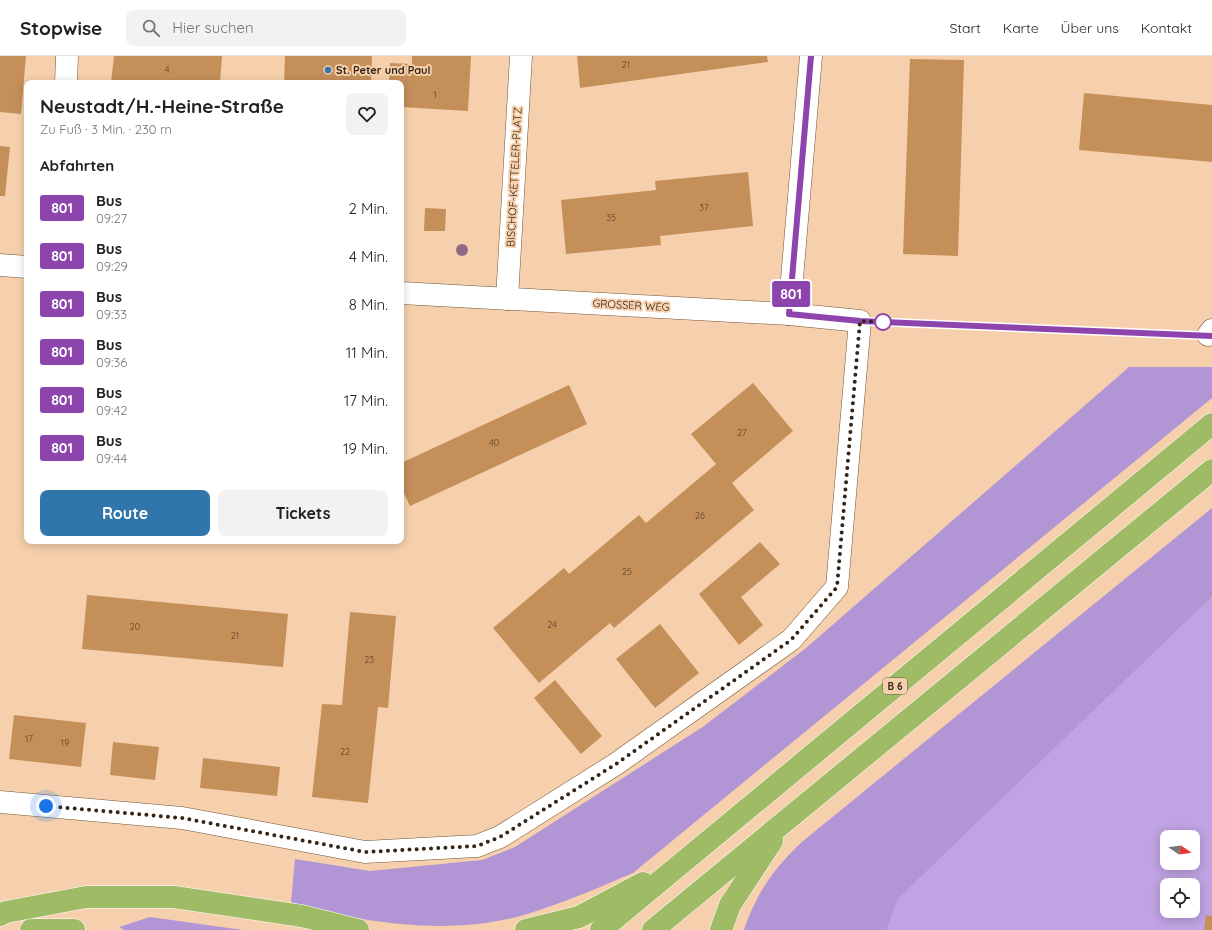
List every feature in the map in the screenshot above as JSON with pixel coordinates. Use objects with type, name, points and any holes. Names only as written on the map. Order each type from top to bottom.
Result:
[{"type":"highway","name":"B 6","points":[[601,930],[1212,424]]},
{"type":"highway","points":[[653,930],[1212,470]]},
{"type":"highway","points":[[721,930],[730,905],[783,823]]},
{"type":"highway","points":[[526,930],[579,917],[683,862]]},
{"type":"highway","points":[[0,915],[6,912],[86,897],[174,897],[302,916],[358,930]]},
{"type":"highway","points":[[31,930],[74,930]]},
{"type":"street","points":[[66,80],[67,56]]},
{"type":"street","name":"BISCHOF-KETTELER-PLATZ","points":[[507,299],[521,56]]},
{"type":"street","points":[[789,314],[811,56]]},
{"type":"street","points":[[0,265],[24,267]]},
{"type":"street","name":"GROSSER WEG","points":[[0,802],[182,818],[365,852],[477,846],[500,837],[616,764],[791,640],[837,587],[860,321],[789,314],[404,292]]},
{"type":"shaded area","points":[[1129,367],[1212,367],[1212,398],[633,873],[594,890],[540,910],[507,919],[466,925],[424,926],[382,922],[328,914],[291,902],[295,859],[370,871],[482,860],[515,847],[704,726],[806,648]]},
{"type":"shaded area","points":[[1212,508],[1212,597],[898,899],[887,930],[744,930],[749,916],[768,881],[783,861],[803,841]]},
{"type":"shaded area","points":[[1212,597],[1212,930],[887,930],[898,899]]},
{"type":"shaded area","points":[[150,917],[243,930],[124,930],[119,927]]},
{"type":"building","points":[[0,56],[26,56],[21,114],[0,112]]},
{"type":"building","points":[[114,56],[222,56],[220,80],[111,80]]},
{"type":"building","name":"St. Peter und Paul","points":[[285,56],[372,56],[371,80],[284,80]]},
{"type":"building","points":[[412,56],[471,56],[468,111],[404,107],[404,80],[389,80],[390,63],[412,64]]},
{"type":"building","points":[[577,56],[767,56],[768,62],[580,88]]},
{"type":"building","points":[[910,59],[964,60],[958,256],[903,254]]},
{"type":"building","points":[[1084,93],[1212,105],[1212,162],[1079,150]]},
{"type":"building","points":[[0,146],[10,147],[5,196],[0,196]]},
{"type":"building","points":[[748,172],[753,226],[660,236],[661,245],[566,254],[561,200],[656,190],[655,181]]},
{"type":"building","points":[[425,208],[446,209],[445,231],[424,231]]},
{"type":"building","points":[[753,383],[793,431],[732,483],[754,510],[614,628],[610,623],[539,683],[493,628],[564,568],[569,574],[639,515],[646,523],[716,464],[691,434]]},
{"type":"building","points":[[569,385],[587,424],[410,506],[404,493],[404,462]]},
{"type":"building","points":[[760,542],[780,564],[741,597],[763,625],[739,645],[699,594]]},
{"type":"building","points":[[87,595],[288,614],[283,667],[82,649]]},
{"type":"building","points":[[350,612],[396,616],[388,708],[378,707],[368,803],[312,797],[322,704],[342,705]]},
{"type":"building","points":[[660,624],[699,673],[655,708],[616,659]]},
{"type":"building","points":[[555,680],[602,736],[581,754],[534,698]]},
{"type":"building","points":[[14,715],[86,723],[81,767],[9,759]]},
{"type":"building","points":[[113,742],[159,747],[155,780],[110,775]]},
{"type":"building","points":[[203,758],[280,767],[277,796],[200,788]]},
{"type":"building","points":[[1206,915],[1212,916],[1212,930],[1204,930]]},
{"type":"bus line","name":"801","points":[[811,56],[789,314],[860,321],[1212,336]]},
{"type":"place","name":"St. Peter und Paul","points":[[328,70]]},
{"type":"route","points":[[46,806],[182,818],[365,852],[477,846],[500,837],[616,764],[791,640],[837,587],[860,321],[883,322]]}]
